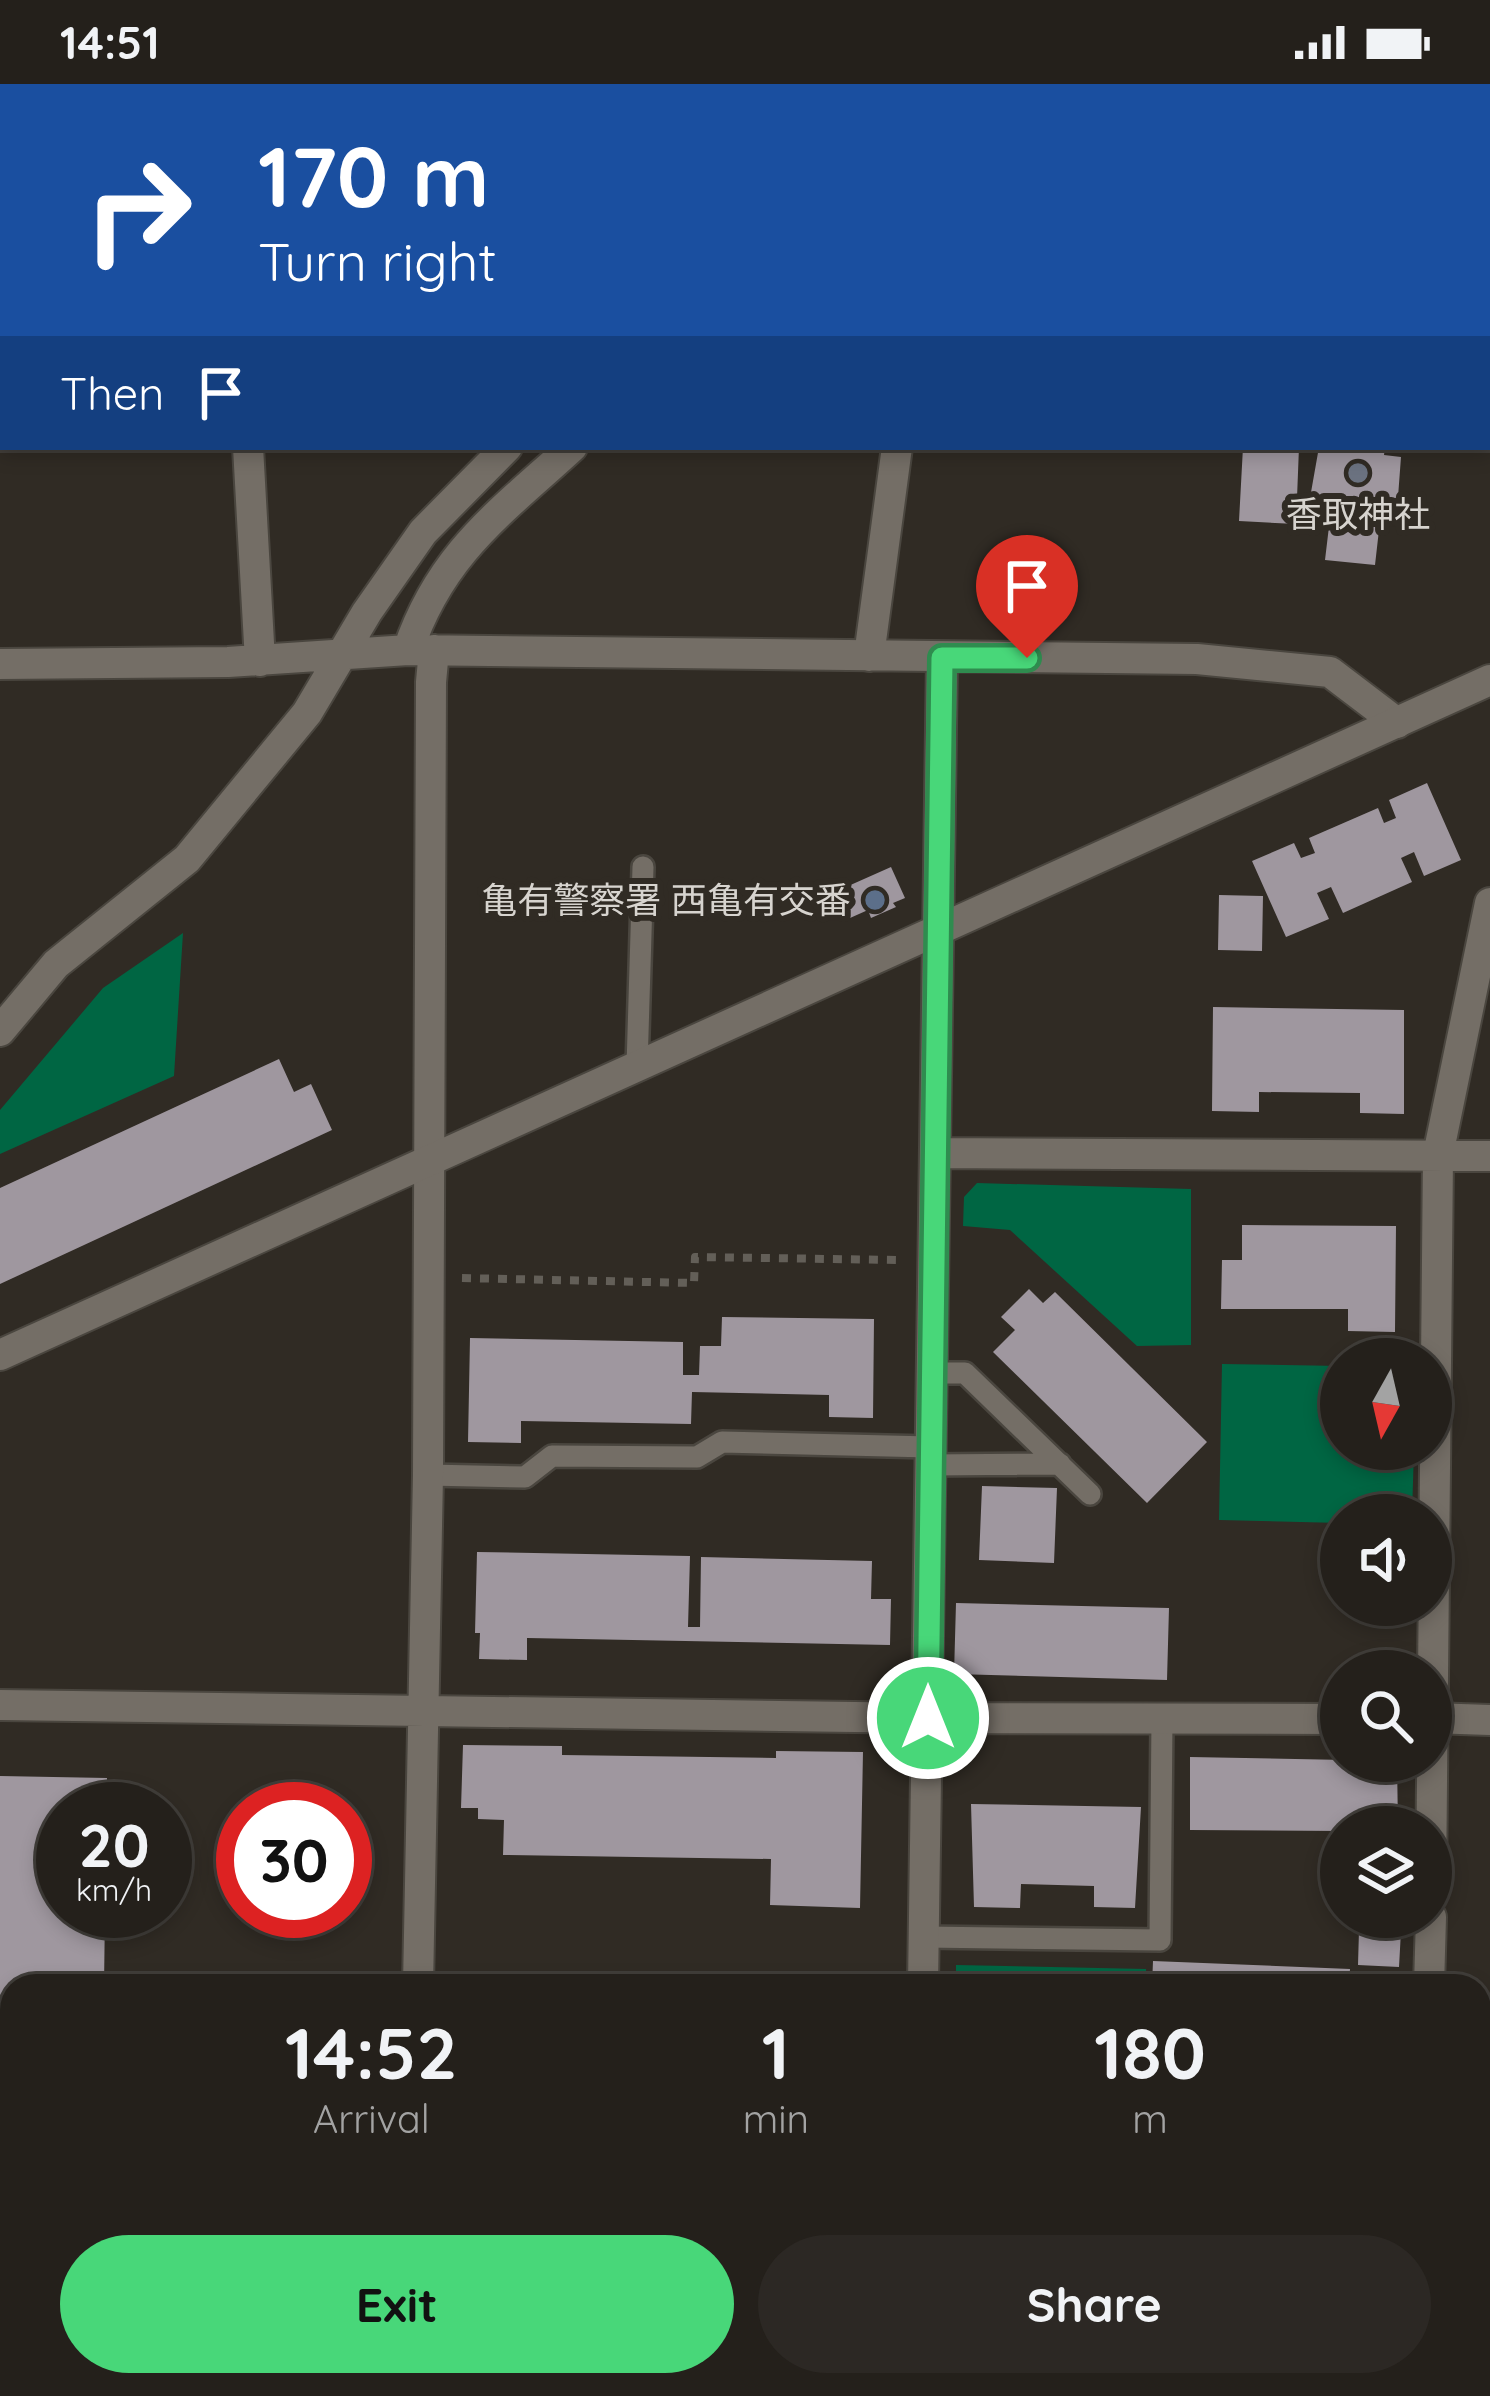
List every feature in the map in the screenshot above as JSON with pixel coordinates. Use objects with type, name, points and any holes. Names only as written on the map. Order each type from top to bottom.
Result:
[{"type":"street","points":[[248,450],[260,661]]},
{"type":"street","points":[[0,1031],[56,964],[187,859],[307,713],[338,657],[423,532],[504,450]]},
{"type":"street","points":[[418,1974],[431,1161],[431,682],[421,650],[423,606],[466,544],[569,450]]},
{"type":"street","points":[[869,656],[898,450]]},
{"type":"street","points":[[0,664],[260,661],[421,650],[1196,658],[1330,672],[1397,723]]},
{"type":"street","points":[[923,1974],[942,658]]},
{"type":"street","points":[[0,1355],[1490,680]]},
{"type":"street","points":[[1433,1650],[1438,1156],[1490,903]]},
{"type":"street","points":[[935,1153],[1490,1156]]},
{"type":"street","points":[[0,1705],[1320,1719]]},
{"type":"street","points":[[1452,1719],[1490,1720]]},
{"type":"street","points":[[1430,1938],[1430,1974]]},
{"type":"lane","points":[[637,1067],[643,867]]},
{"type":"lane","points":[[931,1373],[965,1373],[1090,1494]]},
{"type":"lane","points":[[428,1475],[525,1477],[552,1456],[697,1457],[722,1442],[1060,1464]]},
{"type":"lane","points":[[924,1937],[1160,1940],[1162,1719]]},
{"type":"path","points":[[430,1277],[694,1283],[694,1257],[932,1260]]},
{"type":"green space","points":[[183,933],[174,1076],[0,1154],[0,1110],[103,988]]},
{"type":"green space","points":[[977,1183],[1191,1189],[1191,1345],[1137,1346],[1010,1230],[963,1226],[964,1197]]},
{"type":"green space","points":[[1222,1364],[1320,1366],[1320,1470],[1413,1470],[1413,1494],[1320,1494],[1320,1522],[1219,1520]]},
{"type":"green space","points":[[956,1965],[1146,1969],[1146,1974],[956,1974]]},
{"type":"building","points":[[1243,450],[1299,450],[1296,524],[1239,521]]},
{"type":"building","points":[[1318,450],[1385,450],[1384,455],[1401,457],[1396,524],[1380,521],[1375,565],[1325,560],[1330,518],[1307,515]]},
{"type":"building","points":[[1427,783],[1461,860],[1424,876],[1414,852],[1401,858],[1412,882],[1343,913],[1331,887],[1317,893],[1329,919],[1286,937],[1252,861],[1294,843],[1301,858],[1315,853],[1309,838],[1378,808],[1384,823],[1396,818],[1389,800]]},
{"type":"building","points":[[891,867],[905,898],[871,918],[868,910],[850,918],[837,891]]},
{"type":"building","points":[[1219,895],[1263,896],[1262,951],[1218,950]]},
{"type":"building","points":[[1213,1007],[1404,1010],[1404,1114],[1360,1113],[1360,1093],[1259,1092],[1259,1112],[1212,1111]]},
{"type":"building","points":[[279,1059],[294,1092],[311,1084],[332,1130],[0,1284],[0,1188]]},
{"type":"building","points":[[1242,1225],[1396,1226],[1395,1332],[1348,1331],[1348,1309],[1221,1309],[1222,1260],[1242,1260]]},
{"type":"building","points":[[1029,1289],[1043,1303],[1055,1292],[1207,1442],[1147,1503],[993,1352],[1015,1330],[1001,1317]]},
{"type":"building","points":[[722,1317],[874,1319],[873,1418],[829,1417],[829,1395],[692,1392],[691,1424],[521,1421],[521,1443],[468,1442],[470,1338],[683,1342],[683,1375],[699,1375],[700,1346],[721,1346]]},
{"type":"building","points":[[982,1486],[1057,1488],[1054,1563],[979,1560]]},
{"type":"building","points":[[477,1552],[690,1556],[688,1627],[700,1627],[701,1557],[872,1561],[871,1599],[891,1599],[890,1645],[527,1638],[527,1660],[479,1659]]},
{"type":"building","points":[[956,1603],[1169,1608],[1167,1680],[954,1674]]},
{"type":"building","points":[[463,1745],[562,1746],[562,1755],[776,1758],[776,1751],[863,1752],[860,1908],[770,1905],[771,1859],[503,1855],[504,1820],[478,1819],[478,1808],[461,1808]]},
{"type":"building","points":[[1190,1757],[1320,1760],[1320,1782],[1397,1782],[1398,1806],[1320,1806],[1320,1831],[1190,1830]]},
{"type":"building","points":[[0,1776],[107,1778],[107,1782],[36,1782],[36,1938],[105,1938],[104,1974],[0,1974]]},
{"type":"building","points":[[971,1804],[1141,1807],[1135,1908],[1094,1907],[1094,1886],[1021,1884],[1020,1908],[974,1907]]},
{"type":"building","points":[[1359,1938],[1401,1938],[1399,1967],[1358,1965]]},
{"type":"building","points":[[1153,1961],[1350,1969],[1350,1974],[1152,1974]]},
{"type":"place","name":"香取神社","points":[[1358,473]]},
{"type":"place","name":"亀有警察署 西亀有交番","points":[[875,900]]},
{"type":"route","points":[[928,1718],[942,658],[1027,658]]}]
